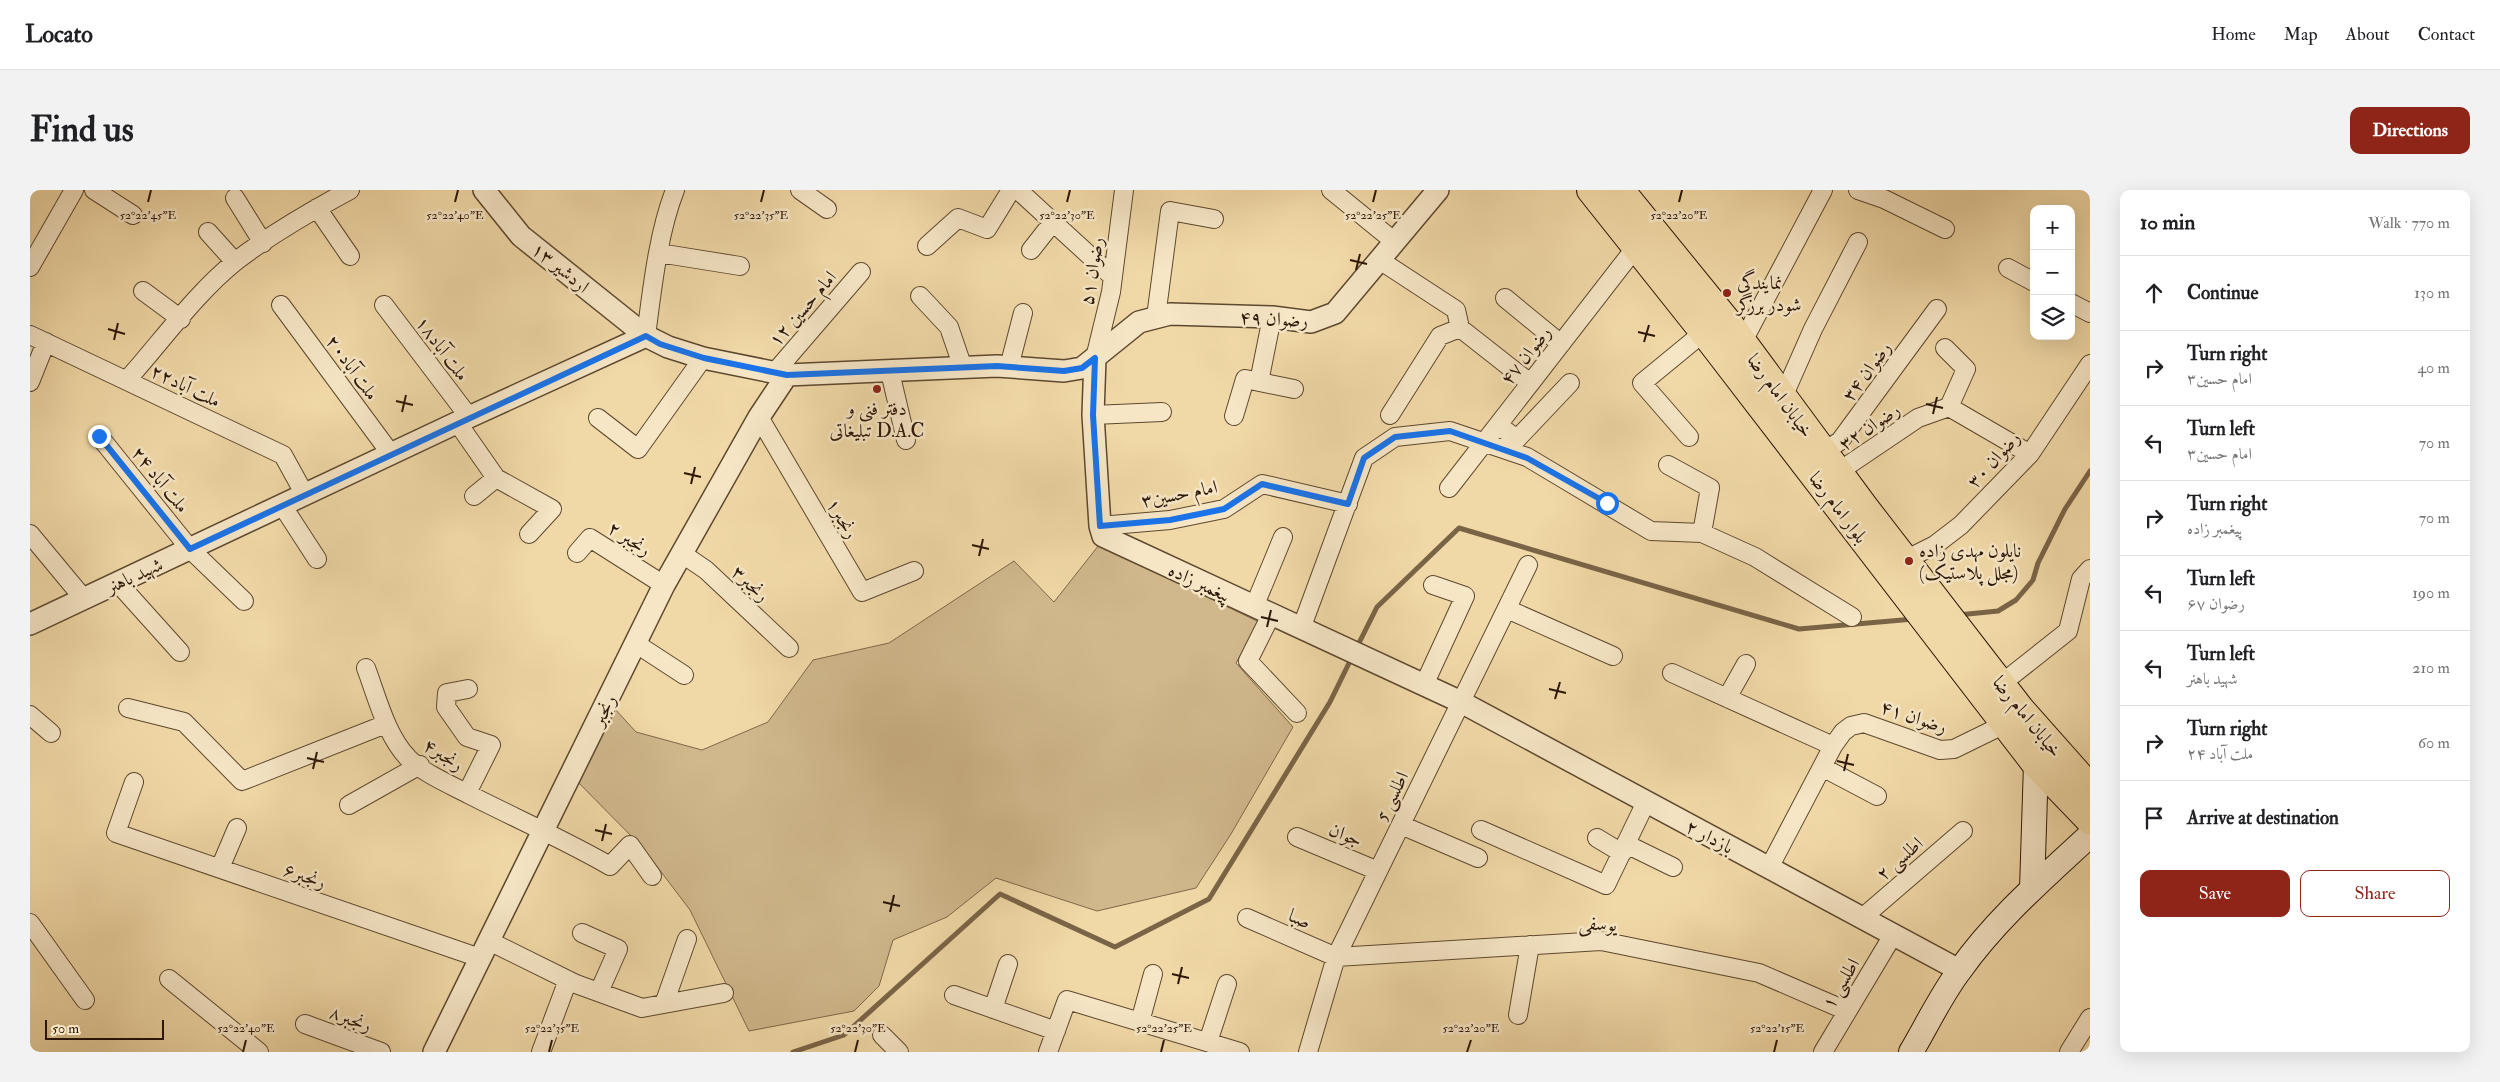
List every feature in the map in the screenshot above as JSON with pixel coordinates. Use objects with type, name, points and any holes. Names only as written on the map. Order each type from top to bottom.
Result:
[{"type":"main road","name":"بلوار امام رضا","points":[[1591,190],[1936,617],[2005,724],[2036,764],[2090,820]]},
{"type":"main road","name":"خیابان امام رضا","points":[[1620,190],[1742,343],[1905,560],[1936,617],[2001,684],[2052,748],[2090,788]]},
{"type":"main road","points":[[2032,889],[2036,764]]},
{"type":"main road","points":[[1911,1052],[1959,970],[1980,944],[2032,889],[2090,835]]},
{"type":"street","points":[[30,267],[74,190]]},
{"type":"street","points":[[94,190],[133,215]]},
{"type":"street","points":[[127,380],[235,262],[317,208],[350,190]]},
{"type":"street","name":"اردشیر ۱۳","points":[[484,190],[521,236],[646,336],[660,344],[704,358],[781,374],[890,372]]},
{"type":"street","points":[[800,190],[828,209]]},
{"type":"street","points":[[927,246],[958,218],[987,230],[1011,190]]},
{"type":"street","points":[[1018,190],[1112,278]]},
{"type":"street","name":"رضوان ۵۱","points":[[1095,358],[1112,278],[1124,190]]},
{"type":"street","points":[[1331,190],[1395,242]]},
{"type":"street","name":"رضوان ۴۹","points":[[890,372],[1009,367],[1064,371],[1082,368],[1126,330],[1139,322],[1170,314],[1272,317],[1311,322],[1323,319],[1335,312],[1381,261],[1438,190]]},
{"type":"street","points":[[1742,343],[1823,190]]},
{"type":"street","points":[[1858,190],[1884,199],[1945,229]]},
{"type":"street","points":[[646,336],[659,253],[672,191]]},
{"type":"street","points":[[236,198],[263,243]]},
{"type":"street","points":[[317,208],[350,256]]},
{"type":"street","points":[[1156,317],[1170,211],[1214,219]]},
{"type":"street","points":[[1031,250],[1052,222]]},
{"type":"street","points":[[208,232],[235,262]]},
{"type":"street","points":[[1783,397],[1813,330],[1858,242]]},
{"type":"street","name":"رضوان ۴۷","points":[[1449,488],[1636,247]]},
{"type":"street","points":[[659,253],[740,266]]},
{"type":"street","points":[[1381,261],[1456,310],[1460,328],[1530,384]]},
{"type":"street","points":[[2008,268],[2030,280]]},
{"type":"street","name":"امام حسین ۱۲","points":[[781,374],[861,272]]},
{"type":"street","points":[[142,291],[181,319]]},
{"type":"street","points":[[920,296],[949,327],[962,368]]},
{"type":"street","points":[[1505,298],[1561,344]]},
{"type":"street","name":"ملت آباد۲۰","points":[[281,305],[391,454]]},
{"type":"street","name":"ملت آباد۱۸","points":[[384,305],[463,419],[496,478]]},
{"type":"street","points":[[2075,305],[2090,313]]},
{"type":"street","name":"رضوان ۳۴","points":[[1831,462],[1840,441],[1937,309]]},
{"type":"street","points":[[1009,367],[1023,313]]},
{"type":"street","points":[[1259,382],[1272,317]]},
{"type":"street","points":[[1390,415],[1440,336],[1460,328]]},
{"type":"street","points":[[1689,437],[1642,384],[1704,332]]},
{"type":"street","name":"ملت آباد۲۲","points":[[30,335],[283,455],[305,494]]},
{"type":"street","name":"شهید باهنر","points":[[32,621],[84,599],[463,419],[646,336]]},
{"type":"street","points":[[30,382],[46,342]]},
{"type":"street","points":[[1945,348],[1966,369],[1949,407],[2030,454]]},
{"type":"street","points":[[598,418],[638,450],[704,358]]},
{"type":"street","points":[[1095,358],[1093,415],[1100,526]]},
{"type":"street","name":"رضوان ۳۰","points":[[1905,560],[1935,545],[1961,525],[2030,454],[2090,364]]},
{"type":"street","points":[[890,372],[906,440]]},
{"type":"street","name":"رنجبر","points":[[434,1052],[664,585],[759,417],[781,374]]},
{"type":"street","points":[[1234,416],[1245,379],[1294,389]]},
{"type":"street","points":[[1498,425],[1517,439],[1570,383]]},
{"type":"street","name":"رضوان ۳۲","points":[[1831,462],[1918,418],[1949,407]]},
{"type":"street","points":[[1093,415],[1162,412]]},
{"type":"street","name":"رنجبر۱","points":[[759,417],[862,592],[914,572]]},
{"type":"street","points":[[1301,629],[1364,458],[1395,437],[1450,431],[1527,458],[1651,531],[1702,533],[1755,557],[1852,617]]},
{"type":"street","name":"ملت آباد ۲۴","points":[[99,436],[190,549],[244,601]]},
{"type":"street","points":[[1668,465],[1710,488],[1702,533]]},
{"type":"street","points":[[474,496],[496,478],[552,509],[529,534]]},
{"type":"street","name":"امام حسین۳","points":[[1100,526],[1170,520],[1224,509],[1262,484],[1348,504]]},
{"type":"street","points":[[282,505],[318,559]]},
{"type":"street","name":"پیغمبر زاده","points":[[1100,526],[1103,536],[1108,539],[1461,702]]},
{"type":"street","points":[[30,534],[84,599]]},
{"type":"street","points":[[1283,536],[1248,661],[1298,713]]},
{"type":"street","name":"رنجبر ۲","points":[[577,554],[590,538],[664,585]]},
{"type":"street","name":"رنجبر۳","points":[[681,553],[706,570],[789,648]]},
{"type":"street","name":"اطلسی 5","points":[[1308,1052],[1336,957],[1528,565]]},
{"type":"street","points":[[2001,684],[2068,631],[2081,579],[2090,569]]},
{"type":"street","points":[[118,583],[180,652]]},
{"type":"street","points":[[1424,685],[1466,596],[1433,585]]},
{"type":"street","points":[[1507,609],[1613,656]]},
{"type":"street","points":[[635,643],[684,675]]},
{"type":"street","points":[[1727,698],[1746,664]]},
{"type":"street","name":"رنجبر۴","points":[[366,668],[386,724],[408,758],[467,793],[543,832],[570,843],[610,866],[630,845],[652,876]]},
{"type":"street","points":[[1672,673],[1833,746]]},
{"type":"street","points":[[467,793],[492,745],[466,737],[446,707],[446,693],[468,689]]},
{"type":"street","name":"بازدار ۲","points":[[1461,702],[1959,970]]},
{"type":"street","points":[[128,708],[184,722],[242,781],[386,724]]},
{"type":"street","points":[[30,716],[51,733]]},
{"type":"street","name":"رضوان ۴۱","points":[[1770,868],[1833,746],[1843,732],[1851,726],[1864,723],[1884,728],[1940,750],[1954,749],[2005,724]]},
{"type":"street","points":[[349,805],[420,765]]},
{"type":"street","points":[[1822,767],[1877,796]]},
{"type":"street","name":"رنجبر۶","points":[[134,782],[116,833],[220,868],[485,950],[642,1008],[724,993]]},
{"type":"street","points":[[1481,830],[1606,885],[1646,802]]},
{"type":"street","points":[[1401,825],[1478,858]]},
{"type":"street","points":[[220,868],[237,828]]},
{"type":"street","name":"اطلسی ۲","points":[[1862,918],[1963,830]]},
{"type":"street","name":"جوان","points":[[1297,837],[1378,871]]},
{"type":"street","points":[[1597,838],[1673,867]]},
{"type":"street","name":"صبا","points":[[1247,918],[1336,957]]},
{"type":"street","points":[[30,923],[85,1000]]},
{"type":"street","points":[[582,933],[618,949],[599,992]]},
{"type":"street","name":"اطلسی ۱","points":[[1823,1052],[1893,935]]},
{"type":"street","points":[[664,1004],[687,939]]},
{"type":"street","name":"یوسفی","points":[[1336,957],[1601,941],[1759,973],[1848,1011]]},
{"type":"street","points":[[1518,1015],[1530,945]]},
{"type":"street","points":[[993,1009],[1008,964]]},
{"type":"street","points":[[1140,1022],[1153,974]]},
{"type":"street","points":[[169,979],[259,1052]]},
{"type":"street","points":[[541,1052],[568,980]]},
{"type":"street","points":[[1208,1042],[1227,984]]},
{"type":"street","points":[[954,995],[1056,1031]]},
{"type":"street","points":[[1048,1052],[1066,1000],[1240,1052]]},
{"type":"street","points":[[2069,1052],[2090,1018]]},
{"type":"street","name":"رنجبر۸","points":[[305,1024],[381,1052]]},
{"type":"street","points":[[882,1035],[899,1052]]},
{"type":"shaded area","points":[[1099,545],[1259,622],[1236,663],[1293,727],[1231,834],[1196,888],[1097,911],[996,878],[947,917],[893,940],[879,986],[854,1011],[749,1031],[690,910],[643,848],[567,771],[604,697],[636,732],[702,750],[768,722],[813,660],[889,643],[1014,561],[1054,602]]},
{"type":"waterway","points":[[1958,615],[1998,611],[2016,600],[2033,580],[2038,563],[2065,509],[2090,471]]},
{"type":"waterway","points":[[1356,649],[1377,607],[1459,528],[1799,629],[1914,619]]},
{"type":"waterway","points":[[793,1052],[844,1035],[1000,894],[1115,947],[1209,899],[1330,702],[1352,657]]},
{"type":"place","name":"نمایندگی شودر برزگر","points":[[1727,293]]},
{"type":"place","name":"دفتر فنی و تبلیغاتی D.A.C","points":[[877,389]]},
{"type":"place","name":"نایلون مهدی زاده (مجلل پلاستیک)","points":[[1909,561]]},
{"type":"route","points":[[99,436],[190,549],[469,416],[646,336],[660,344],[704,358],[787,375],[997,366],[1064,371],[1082,368],[1095,358],[1093,415],[1100,526],[1170,520],[1224,509],[1262,484],[1348,504],[1364,458],[1395,437],[1450,431],[1527,458],[1607,503]]}]
